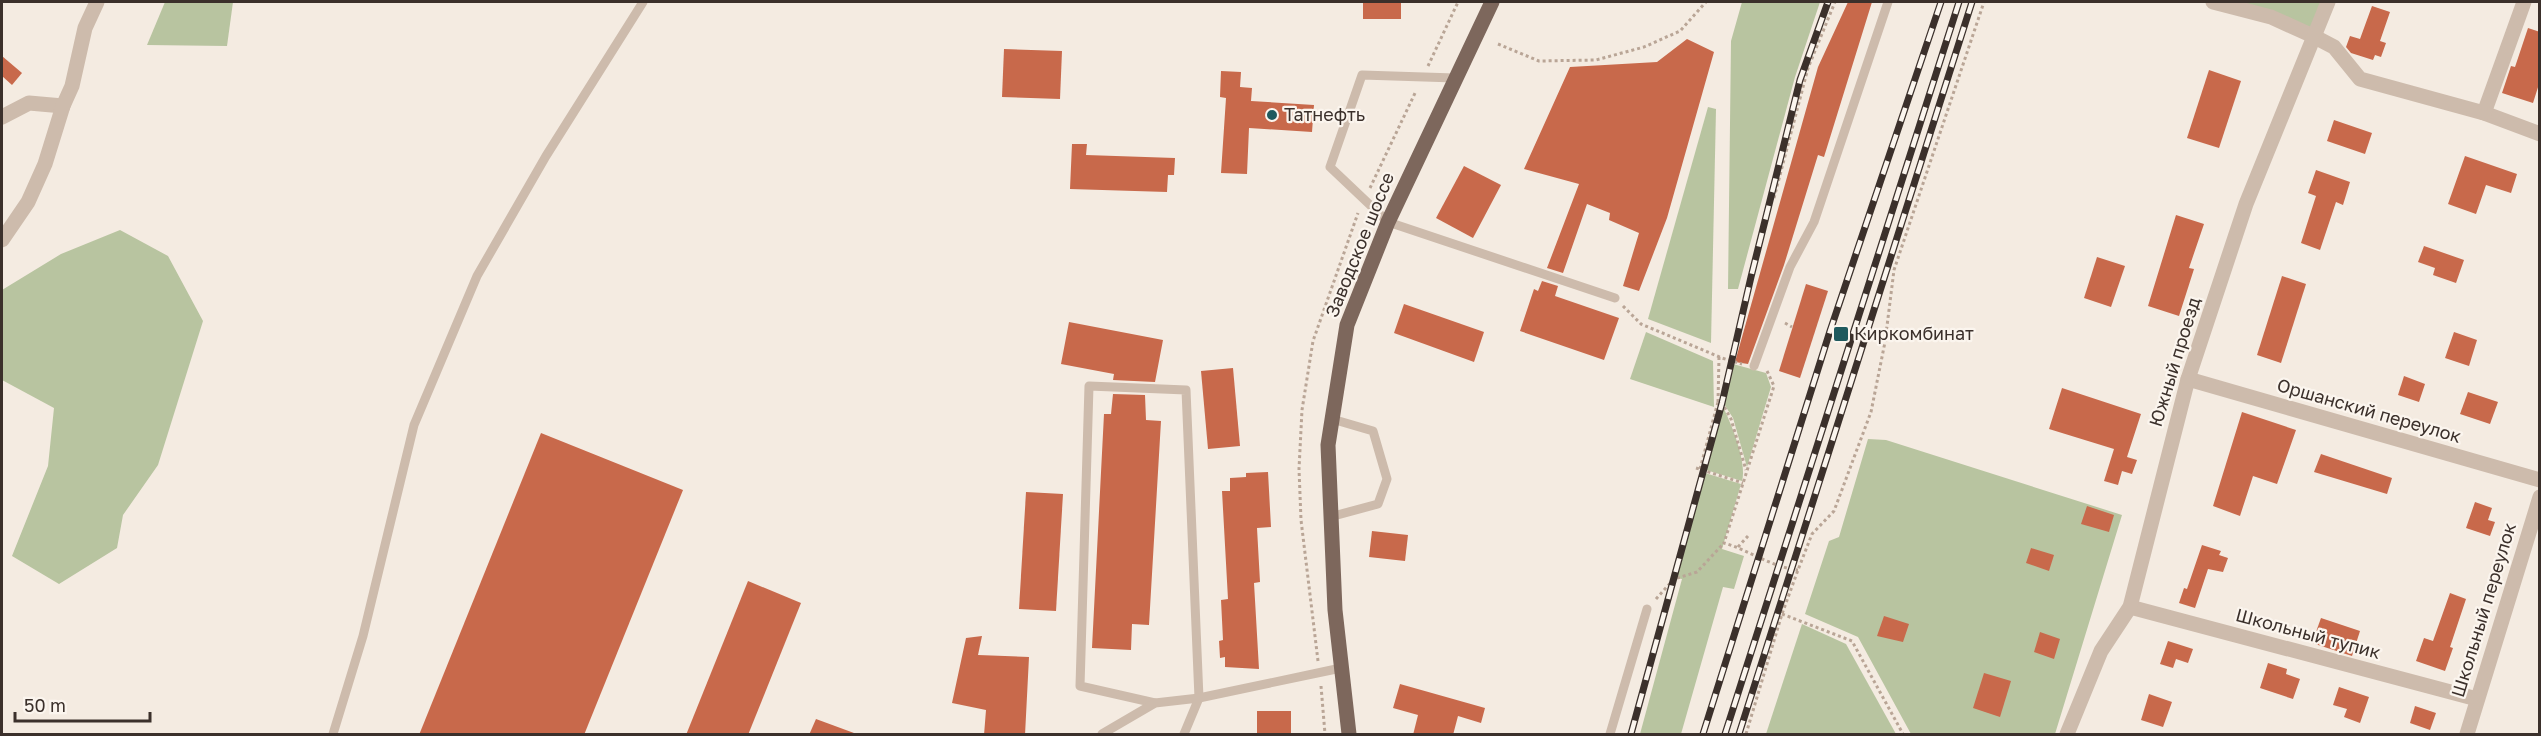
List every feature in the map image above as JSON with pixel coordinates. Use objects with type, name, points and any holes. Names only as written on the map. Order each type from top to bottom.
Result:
[{"type":"main road","name":"Заводское шоссе","points":[[1349,735],[1335,610],[1328,446],[1347,326],[1388,222],[1492,2]]},
{"type":"street","points":[[2,240],[28,202],[41,174],[63,106],[72,86],[86,28],[98,2]]},
{"type":"street","points":[[2213,2],[2271,17],[2313,36],[2334,47],[2360,78],[2484,113],[2540,134]]},
{"type":"street","name":"Южный проезд","points":[[2067,735],[2101,651],[2130,607],[2188,379],[2246,204],[2328,2]]},
{"type":"street","points":[[2484,113],[2524,2]]},
{"type":"street","points":[[2,117],[29,102],[63,106]]},
{"type":"street","name":"Оршанский переулок","points":[[2188,379],[2540,480]]},
{"type":"street","name":"Школьный переулок","points":[[2467,735],[2540,497]]},
{"type":"street","name":"Школьный тупик","points":[[2130,607],[2477,699]]},
{"type":"lane","points":[[333,735],[363,636],[414,425],[477,276],[546,156],[643,2]]},
{"type":"lane","points":[[1754,366],[1790,267],[1814,222],[1888,2]]},
{"type":"lane","points":[[1455,78],[1362,75],[1330,167],[1388,222],[1615,298]]},
{"type":"lane","points":[[1185,735],[1199,698],[1186,390],[1089,386],[1080,686],[1155,703],[1199,698],[1341,668]]},
{"type":"lane","points":[[1332,419],[1373,431],[1385,432]]},
{"type":"lane","points":[[1330,517],[1378,504],[1387,478],[1373,431]]},
{"type":"lane","points":[[1610,735],[1647,609]]},
{"type":"lane","points":[[1102,735],[1155,703]]},
{"type":"path","points":[[1498,44],[1539,60],[1596,60],[1644,47],[1680,31],[1706,2]]},
{"type":"path","points":[[1774,198],[1808,68],[1834,2]]},
{"type":"path","points":[[1746,735],[1782,614],[1798,570],[1812,534],[1834,512],[1871,412],[1885,342],[1894,270],[1984,2]]},
{"type":"path","points":[[1615,298],[1641,324],[1719,357],[1718,402],[1698,469],[1743,483]]},
{"type":"path","points":[[1781,320],[1792,327]]},
{"type":"path","points":[[1647,609],[1674,579],[1697,572],[1725,543],[1774,386],[1767,371],[1769,362]]},
{"type":"path","points":[[1718,402],[1722,403],[1731,419],[1747,472]]},
{"type":"path","points":[[1738,547],[1748,536]]},
{"type":"path","points":[[1725,543],[1758,558],[1798,570]]},
{"type":"path","points":[[1782,614],[1852,640],[1903,735]]},
{"type":"green space","points":[[165,2],[233,2],[227,46],[147,45]]},
{"type":"green space","points":[[1742,2],[1820,2],[1795,77],[1738,289],[1728,289],[1731,41]]},
{"type":"green space","points":[[2239,2],[2321,2],[2310,29]]},
{"type":"green space","points":[[1708,107],[1716,109],[1711,343],[1648,319]]},
{"type":"green space","points":[[120,230],[168,256],[203,321],[158,465],[123,515],[117,548],[59,584],[12,556],[48,466],[54,408],[2,380],[2,290],[61,254]]},
{"type":"green space","points":[[1646,332],[1713,361],[1714,407],[1630,379]]},
{"type":"green space","points":[[1733,364],[1766,373],[1771,387],[1747,467],[1733,418],[1724,404]]},
{"type":"green space","points":[[1723,407],[1741,454],[1742,481],[1706,470]]},
{"type":"green space","points":[[1868,439],[1886,440],[2122,515],[2055,734],[1911,734],[1858,637],[1805,614],[1829,541],[1839,537]]},
{"type":"green space","points":[[1705,473],[1741,484],[1722,549],[1744,556],[1734,589],[1723,587],[1681,734],[1640,734],[1682,579],[1677,578]]},
{"type":"green space","points":[[1802,624],[1846,644],[1896,734],[1766,734]]},
{"type":"building","points":[[1363,2],[1401,2],[1401,19],[1363,19]]},
{"type":"building","points":[[1848,2],[1872,2],[1824,157],[1818,155],[1784,265],[1748,364],[1735,362],[1818,67]]},
{"type":"building","points":[[2372,6],[2390,12],[2380,41],[2386,43],[2381,57],[2375,55],[2373,60],[2351,53],[2346,47],[2350,36],[2360,39]]},
{"type":"building","points":[[2528,28],[2540,32],[2539,84],[2533,103],[2502,93],[2511,66],[2515,67]]},
{"type":"building","points":[[1687,39],[1714,52],[1667,218],[1639,291],[1623,286],[1639,233],[1609,220],[1610,213],[1587,204],[1563,273],[1547,268],[1579,184],[1524,169],[1570,67],[1657,62]]},
{"type":"building","points":[[1004,49],[1062,51],[1060,99],[1002,97]]},
{"type":"building","points":[[2,56],[22,73],[12,85],[2,76]]},
{"type":"building","points":[[2209,70],[2241,81],[2219,148],[2187,138]]},
{"type":"building","points":[[1221,71],[1241,72],[1240,87],[1252,88],[1251,101],[1314,105],[1312,132],[1249,128],[1247,174],[1221,173],[1226,98],[1220,97]]},
{"type":"building","points":[[2334,120],[2372,133],[2365,154],[2327,141]]},
{"type":"building","points":[[1072,144],[1087,144],[1086,155],[1175,158],[1174,175],[1168,175],[1167,192],[1070,189]]},
{"type":"building","points":[[2465,156],[2517,174],[2511,193],[2486,185],[2476,214],[2448,204]]},
{"type":"building","points":[[1464,166],[1501,185],[1473,238],[1436,218]]},
{"type":"building","points":[[2316,170],[2350,182],[2343,205],[2336,202],[2320,250],[2301,243],[2316,196],[2308,193]]},
{"type":"building","points":[[2176,215],[2204,224],[2189,268],[2194,269],[2179,316],[2148,306]]},
{"type":"building","points":[[2424,246],[2464,260],[2456,283],[2433,275],[2435,268],[2418,262]]},
{"type":"building","points":[[2097,257],[2125,266],[2111,307],[2084,298]]},
{"type":"building","points":[[2282,276],[2306,284],[2281,363],[2257,355]]},
{"type":"building","points":[[1542,281],[1558,286],[1555,296],[1619,318],[1604,360],[1520,331],[1534,289],[1538,291]]},
{"type":"building","points":[[1806,284],[1828,291],[1800,378],[1779,371]]},
{"type":"building","points":[[1404,304],[1484,332],[1474,362],[1394,333]]},
{"type":"building","points":[[1069,322],[1163,340],[1155,382],[1113,380],[1114,374],[1061,364]]},
{"type":"building","points":[[2454,332],[2477,340],[2469,366],[2445,358]]},
{"type":"building","points":[[1233,368],[1240,446],[1208,449],[1201,371]]},
{"type":"building","points":[[2404,376],[2425,384],[2419,402],[2398,395]]},
{"type":"building","points":[[2062,388],[2141,414],[2127,457],[2137,460],[2132,474],[2122,471],[2118,485],[2104,481],[2114,449],[2049,429]]},
{"type":"building","points":[[2468,392],[2498,402],[2490,424],[2460,414]]},
{"type":"building","points":[[1113,394],[1145,395],[1146,420],[1161,421],[1149,625],[1132,624],[1131,650],[1092,648],[1104,414],[1111,414]]},
{"type":"building","points":[[2242,412],[2296,430],[2277,484],[2253,476],[2240,516],[2213,506]]},
{"type":"building","points":[[541,433],[683,490],[584,735],[419,735]]},
{"type":"building","points":[[2321,454],[2392,478],[2387,494],[2314,472]]},
{"type":"building","points":[[1268,472],[1271,527],[1257,528],[1260,582],[1254,583],[1259,669],[1225,667],[1225,657],[1220,658],[1219,641],[1223,640],[1221,600],[1228,599],[1222,491],[1230,491],[1230,478],[1246,477],[1246,473]]},
{"type":"building","points":[[1026,492],[1063,494],[1056,611],[1019,609]]},
{"type":"building","points":[[2475,502],[2492,508],[2488,520],[2495,522],[2490,536],[2466,528]]},
{"type":"building","points":[[2087,506],[2114,515],[2109,532],[2081,524]]},
{"type":"building","points":[[1372,531],[1408,535],[1405,561],[1369,557]]},
{"type":"building","points":[[2202,545],[2221,551],[2219,555],[2228,558],[2223,572],[2208,569],[2195,608],[2179,603],[2184,588],[2187,589]]},
{"type":"building","points":[[2031,548],[2054,555],[2049,571],[2026,563]]},
{"type":"building","points":[[748,581],[801,603],[748,735],[686,735]]},
{"type":"building","points":[[2450,593],[2466,599],[2450,647],[2453,648],[2445,671],[2416,661],[2424,638],[2433,641]]},
{"type":"building","points":[[1884,616],[1909,624],[1903,642],[1877,636]]},
{"type":"building","points":[[2321,618],[2360,631],[2352,656],[2312,643]]},
{"type":"building","points":[[2040,632],[2060,639],[2054,659],[2034,652]]},
{"type":"building","points":[[982,636],[978,655],[1029,657],[1025,735],[984,735],[986,710],[952,703],[966,638]]},
{"type":"building","points":[[2168,641],[2193,649],[2188,663],[2176,659],[2173,668],[2160,664]]},
{"type":"building","points":[[2268,663],[2287,669],[2286,674],[2300,679],[2293,699],[2260,688]]},
{"type":"building","points":[[1984,673],[2011,681],[2000,717],[1973,708]]},
{"type":"building","points":[[1400,684],[1485,708],[1481,723],[1458,716],[1453,735],[1413,735],[1418,715],[1393,708]]},
{"type":"building","points":[[2339,687],[2369,697],[2360,723],[2344,717],[2347,709],[2333,705]]},
{"type":"building","points":[[2149,694],[2172,702],[2163,727],[2141,720]]},
{"type":"building","points":[[2415,706],[2436,713],[2430,730],[2410,723]]},
{"type":"building","points":[[1257,711],[1291,711],[1291,735],[1257,735]]},
{"type":"building","points":[[816,719],[854,733],[854,735],[809,735]]},
{"type":"railway","points":[[1631,734],[1722,403],[1800,80],[1828,2]]},
{"type":"railway","points":[[1703,734],[1830,331],[1941,2]]},
{"type":"railway","points":[[1725,734],[1959,2]]},
{"type":"railway","points":[[1739,734],[1972,2]]},
{"type":"place","name":"Татнефть","points":[[1272,115]]},
{"type":"place","name":"Киркомбинат","points":[[1841,334]]}]
